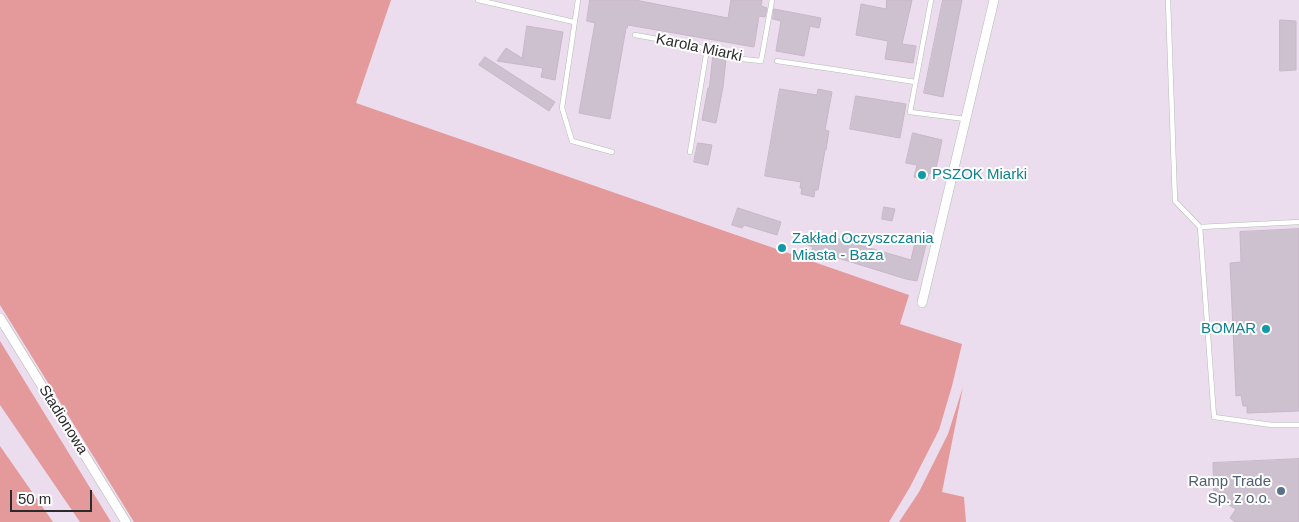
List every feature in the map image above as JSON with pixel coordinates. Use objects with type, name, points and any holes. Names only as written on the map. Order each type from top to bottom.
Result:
[{"type":"street","points":[[922,303],[994,0]]},
{"type":"street","name":"Stadionowa","points":[[0,318],[126,522]]},
{"type":"lane","points":[[478,0],[574,22]]},
{"type":"lane","points":[[578,0],[562,108],[572,141],[612,152]]},
{"type":"lane","name":"Karola Miarki","points":[[635,35],[707,49],[743,59],[760,61],[772,0]]},
{"type":"lane","points":[[931,0],[910,112],[965,119]]},
{"type":"lane","points":[[1168,0],[1175,201],[1200,227],[1214,417],[1272,425],[1299,425]]},
{"type":"lane","points":[[690,152],[707,49]]},
{"type":"lane","points":[[777,61],[915,82]]},
{"type":"lane","points":[[1200,227],[1299,222]]},
{"type":"shaded area","points":[[0,0],[391,0],[356,103],[909,295],[900,324],[962,344],[939,430],[910,487],[889,522],[134,522],[0,305]]},
{"type":"shaded area","points":[[0,341],[111,522],[80,522],[0,405]]},
{"type":"shaded area","points":[[963,387],[942,492],[964,497],[966,522],[899,522],[919,492],[948,434]]},
{"type":"shaded area","points":[[0,446],[53,522],[0,522]]},
{"type":"building","points":[[590,0],[635,0],[728,18],[731,0],[762,0],[761,6],[767,8],[765,17],[759,16],[754,47],[628,25],[610,119],[579,113],[595,23],[587,21]]},
{"type":"building","points":[[887,0],[912,0],[902,44],[916,46],[913,63],[885,59],[888,41],[856,35],[861,4],[886,9]]},
{"type":"building","points":[[943,0],[962,0],[943,97],[924,93]]},
{"type":"building","points":[[774,9],[821,18],[819,28],[810,26],[804,56],[776,51],[781,21],[773,19]]},
{"type":"building","points":[[1280,20],[1296,21],[1296,70],[1280,71]]},
{"type":"building","points":[[527,26],[563,32],[555,80],[541,77],[543,68],[497,61],[506,48],[522,58]]},
{"type":"building","points":[[485,57],[555,102],[549,111],[479,65]]},
{"type":"building","points":[[713,57],[726,59],[716,123],[702,120]]},
{"type":"building","points":[[780,89],[817,95],[818,89],[832,92],[825,130],[829,131],[826,150],[818,190],[815,190],[814,197],[801,194],[801,182],[765,176]]},
{"type":"building","points":[[856,96],[906,104],[900,138],[850,129]]},
{"type":"building","points":[[913,133],[942,140],[935,174],[929,173],[927,180],[914,177],[917,165],[906,163]]},
{"type":"building","points":[[698,143],[712,145],[708,165],[694,162]]},
{"type":"building","points":[[884,207],[895,209],[892,221],[882,219]]},
{"type":"building","points":[[738,208],[781,222],[777,235],[744,225],[742,228],[732,225]]},
{"type":"building","name":"BOMAR","points":[[1299,229],[1299,411],[1247,413],[1247,406],[1243,406],[1241,395],[1236,396],[1230,263],[1241,262],[1240,232]]},
{"type":"building","points":[[818,233],[911,260],[916,238],[927,241],[917,281],[812,250],[813,247],[805,244],[807,236],[816,239]]},
{"type":"building","points":[[1299,459],[1299,522],[1235,522],[1230,518],[1236,509],[1222,501],[1214,502],[1213,463]]},
{"type":"place","name":"PSZOK Miarki","points":[[922,175]]},
{"type":"place","name":"Zakład Oczyszczania Miasta - Baza","points":[[782,248]]},
{"type":"place","name":"BOMAR","points":[[1266,329]]},
{"type":"place","name":"Ramp Trade Sp. z o.o.","points":[[1281,491]]}]
